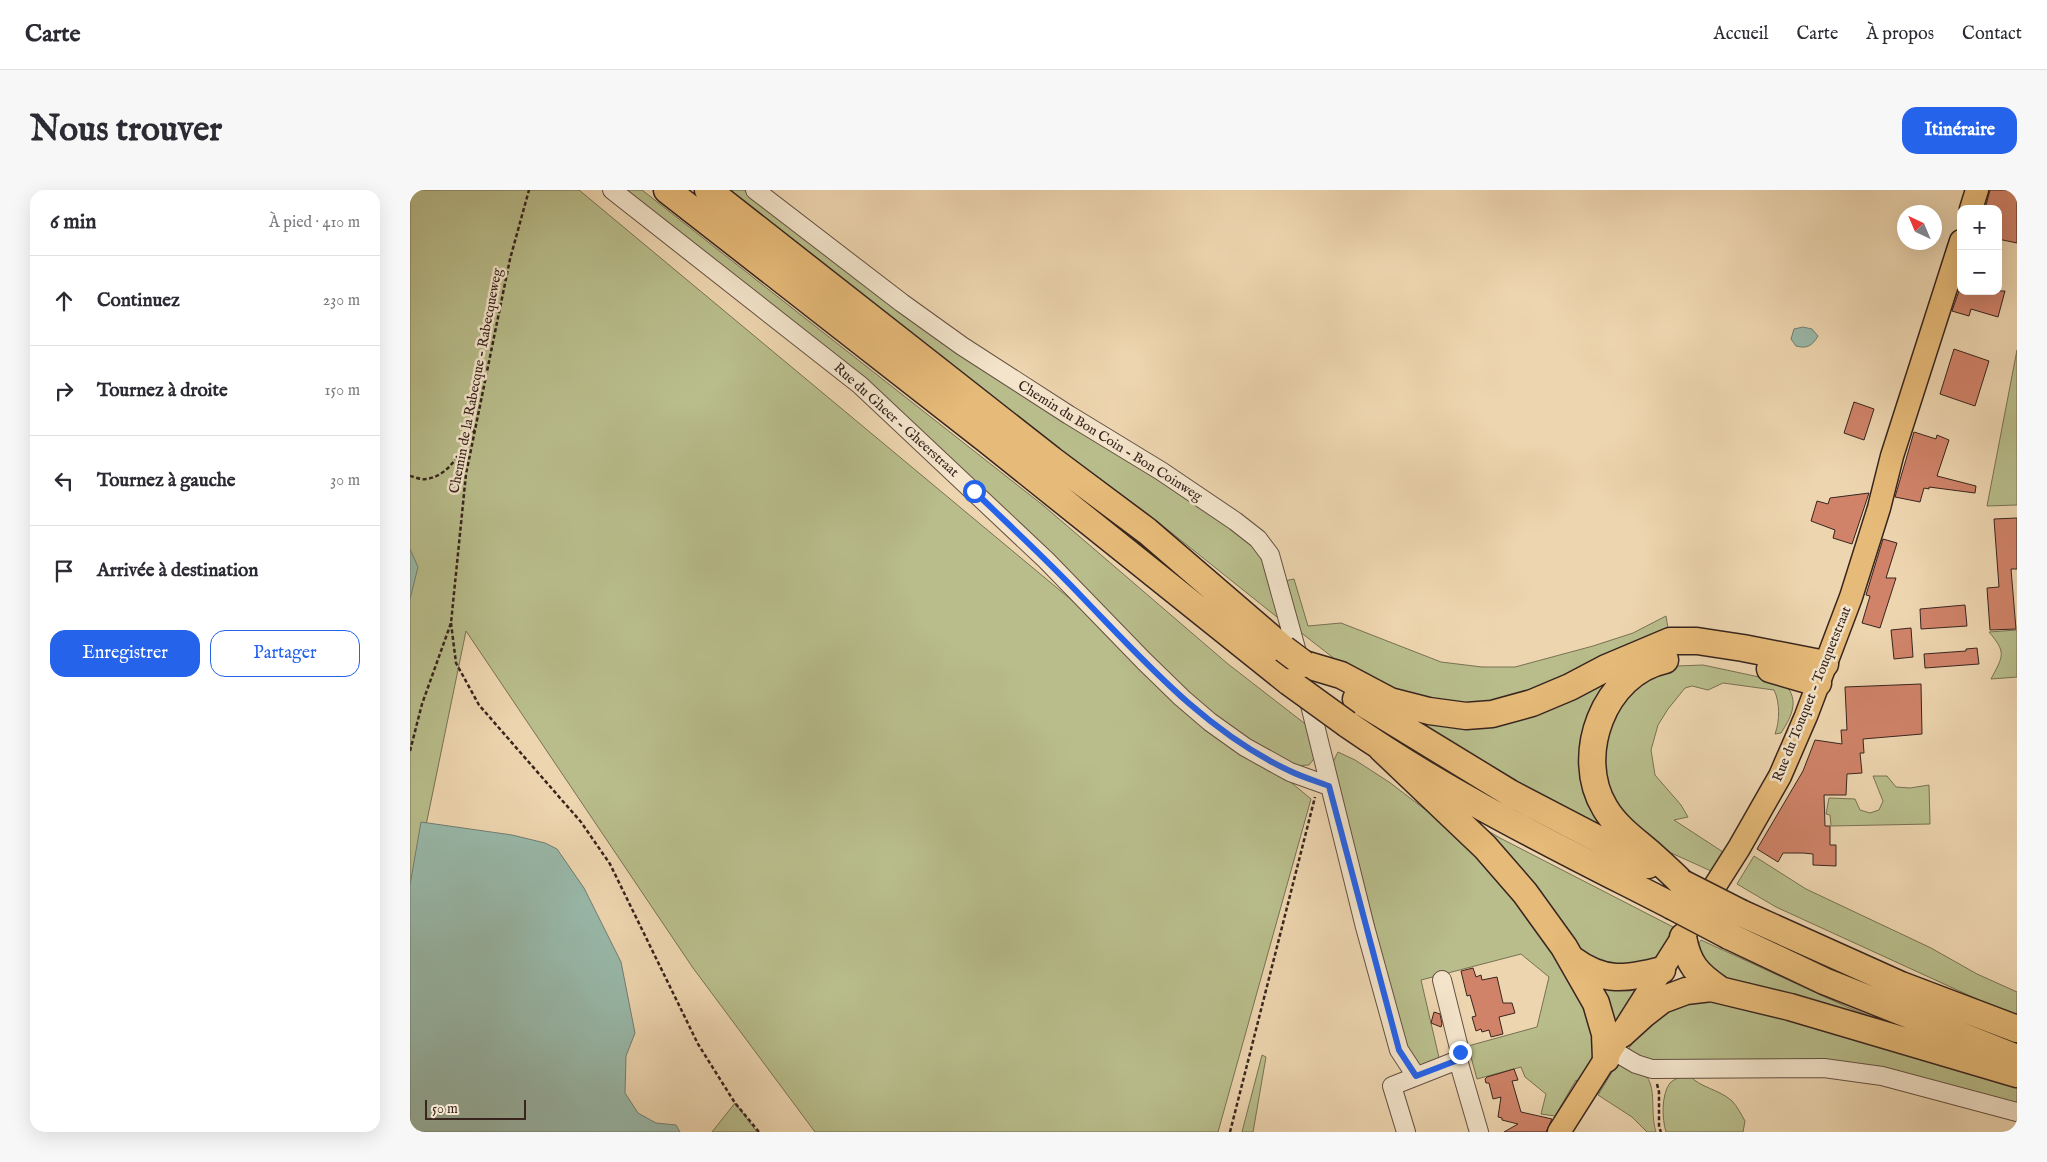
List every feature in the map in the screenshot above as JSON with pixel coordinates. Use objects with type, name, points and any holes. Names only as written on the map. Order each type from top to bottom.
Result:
[{"type":"highway","points":[[667,190],[987,440],[1292,665],[1390,700],[1429,711],[1466,716],[1492,714],[1532,703],[1622,660],[1670,641],[1697,641],[1743,648],[1821,674]]},
{"type":"highway","points":[[708,190],[1038,449],[1147,531],[1292,665],[1347,724],[1381,748],[1466,799],[1677,894],[1741,913],[1901,985],[2017,1029]]},
{"type":"highway","points":[[1677,894],[1604,808],[1594,778],[1592,751],[1597,724],[1610,700],[1624,683],[1642,669],[1661,660],[1684,655],[1730,660],[1776,670],[1821,674]]},
{"type":"highway","points":[[1344,685],[1510,793],[1677,894],[1729,936],[1824,981],[2017,1058]]},
{"type":"highway","points":[[1381,748],[1485,846],[1525,893],[1572,960],[1591,992],[1600,1014],[1605,1034],[1613,1048],[1644,1014],[1662,1000],[1686,991],[1711,988],[1790,1007],[2017,1074]]},
{"type":"highway","points":[[1683,937],[1686,954],[1694,968],[1705,980],[1719,990]]},
{"type":"highway","points":[[1572,960],[1596,974],[1614,978],[1638,976],[1662,970]]},
{"type":"main road","points":[[1972,205],[1977,190]]},
{"type":"main road","name":"Rue du Touquet - Touquetstraat","points":[[1560,1132],[1739,848],[1780,776],[1851,597],[1879,508],[1890,463],[1958,250]]},
{"type":"street","name":"Rue du Gheer - Gheerstraat","points":[[612,190],[860,385],[1046,560],[1144,661],[1203,716],[1245,747],[1290,772],[1324,784]]},
{"type":"street","name":"Chemin du Bon Coin - Bon Coinweg","points":[[755,190],[902,304],[962,346],[1069,415],[1161,471],[1235,520],[1258,539],[1270,555],[1320,740],[1324,784]]},
{"type":"street","points":[[1324,784],[1399,1050],[1416,1076]]},
{"type":"street","points":[[1442,980],[1460,1052],[1458,1060],[1479,1132]]},
{"type":"street","points":[[1613,1048],[1636,1064],[1652,1068],[1824,1068],[1882,1076],[2017,1112]]},
{"type":"street","points":[[1406,1132],[1392,1086],[1458,1060]]},
{"type":"path","name":"Chemin de la Rabecque - Rabecqueweg","points":[[410,751],[422,704],[451,623],[466,474],[510,259],[529,190]]},
{"type":"path","points":[[410,476],[425,479],[440,475],[454,461],[475,427]]},
{"type":"path","points":[[451,623],[456,663],[480,705],[581,822],[610,864],[698,1044],[735,1104],[759,1132]]},
{"type":"path","points":[[1230,1132],[1324,784]]},
{"type":"path","points":[[1652,1068],[1659,1092],[1659,1127],[1661,1132]]},
{"type":"green space","points":[[410,190],[579,190],[1182,692],[1033,539],[621,190],[642,190],[1044,506],[1228,664],[1313,730],[1316,756],[1309,765],[1295,766],[1228,730],[1311,799],[1218,1132],[815,1132],[693,968],[466,631],[410,903]]},
{"type":"green space","points":[[726,190],[749,190],[1151,471],[1261,551],[1282,621],[1148,514],[1075,461]]},
{"type":"green space","points":[[2017,350],[2017,505],[1987,506]]},
{"type":"green space","points":[[1294,579],[1308,626],[1341,623],[1441,662],[1482,667],[1515,667],[1633,633],[1666,616],[1669,634],[1524,696],[1468,706],[1379,688],[1336,660],[1299,631],[1284,581]]},
{"type":"green space","points":[[2017,630],[2017,677],[1991,679],[2000,660],[2001,650],[1989,632]]},
{"type":"green space","points":[[1671,648],[1717,653],[1670,654],[1592,726],[1619,837],[1580,820],[1413,725],[1422,718],[1469,722]]},
{"type":"green space","points":[[1703,665],[1778,681],[1781,686],[1788,688],[1793,699],[1792,711],[1787,722],[1781,733],[1775,734],[1779,712],[1774,690],[1723,683],[1708,690],[1692,686],[1685,688],[1658,725],[1651,750],[1655,775],[1681,805],[1688,817],[1674,820],[1723,852],[1711,871],[1647,842],[1606,792],[1601,749],[1617,706],[1654,673],[1677,666]]},
{"type":"green space","points":[[1338,752],[1355,760],[1389,782],[1435,817],[1497,874],[1590,1004],[1599,1049],[1579,1082],[1576,1080],[1555,1116],[1541,1114],[1546,1094],[1525,1077],[1521,1067],[1477,1079],[1468,1046],[1537,1027],[1549,977],[1521,954],[1421,980],[1440,1062],[1418,1069],[1408,1049],[1383,960],[1333,762]]},
{"type":"green space","points":[[1873,776],[1887,776],[1896,787],[1910,788],[1929,785],[1930,824],[1831,826],[1830,815],[1826,814],[1829,798],[1855,799],[1860,810],[1870,813],[1879,810],[1883,801]]},
{"type":"green space","points":[[1446,806],[1500,838],[1675,928],[1649,970],[1593,968]]},
{"type":"green space","points":[[1754,856],[1806,889],[1931,948],[1977,974],[2017,992],[2017,1015],[1979,1000],[1776,907],[1737,884]]},
{"type":"green space","points":[[1701,940],[1847,1007],[1978,1058],[1711,977],[1693,952]]},
{"type":"green space","points":[[1593,978],[1640,983],[1611,1031]]},
{"type":"green space","points":[[1713,997],[2017,1084],[2017,1105],[1895,1074],[1669,1062],[1642,1058],[1629,1048],[1640,1033],[1643,1034],[1651,1025],[1680,1004]]},
{"type":"green space","points":[[1262,1055],[1266,1057],[1253,1132],[1242,1132]]},
{"type":"green space","points":[[1617,1064],[1632,1067],[1643,1072],[1648,1080],[1652,1089],[1656,1132],[1647,1132],[1632,1117],[1598,1095]]},
{"type":"green space","points":[[1689,1075],[1699,1083],[1732,1101],[1745,1121],[1743,1132],[1666,1132],[1663,1107],[1667,1088],[1674,1080]]},
{"type":"green space","points":[[735,1103],[757,1132],[712,1132]]},
{"type":"shaded area","points":[[1803,327],[1812,329],[1818,336],[1809,346],[1796,346],[1791,339],[1794,329]]},
{"type":"shaded area","points":[[410,549],[418,567],[410,599]]},
{"type":"shaded area","points":[[421,822],[512,835],[545,843],[557,849],[584,888],[621,962],[635,1033],[626,1056],[625,1093],[638,1113],[656,1123],[676,1125],[680,1132],[410,1132],[410,885]]},
{"type":"building","points":[[1990,190],[2017,190],[2017,243],[2002,240],[2002,205],[1986,205]]},
{"type":"building","points":[[2002,291],[2005,291],[1998,317],[1971,309],[1969,316],[1952,311],[1958,295],[2002,295]]},
{"type":"building","points":[[1954,349],[1989,361],[1975,406],[1940,394]]},
{"type":"building","points":[[1854,402],[1874,409],[1864,440],[1844,433]]},
{"type":"building","points":[[1914,432],[1936,439],[1937,435],[1949,440],[1937,476],[1976,486],[1975,493],[1929,487],[1929,489],[1924,488],[1920,502],[1895,497]]},
{"type":"building","points":[[1869,493],[1852,544],[1833,538],[1835,530],[1811,521],[1817,501],[1828,504],[1830,498]]},
{"type":"building","points":[[2017,518],[2017,569],[2011,569],[2016,629],[1990,630],[1987,588],[1999,587],[1994,519]]},
{"type":"building","points":[[1883,539],[1897,543],[1886,578],[1896,578],[1880,628],[1862,623],[1870,596],[1866,595]]},
{"type":"building","points":[[1965,605],[1967,626],[1921,629],[1920,609]]},
{"type":"building","points":[[1911,628],[1913,657],[1894,659],[1891,630]]},
{"type":"building","points":[[1977,648],[1979,664],[1925,668],[1924,654],[1966,651],[1966,649]]},
{"type":"building","points":[[1921,684],[1922,734],[1863,739],[1864,753],[1860,753],[1862,773],[1847,774],[1846,795],[1824,795],[1825,826],[1830,826],[1830,845],[1836,845],[1836,866],[1813,865],[1813,854],[1803,853],[1783,853],[1778,862],[1757,849],[1803,771],[1815,740],[1842,744],[1841,730],[1847,730],[1845,687]]},
{"type":"building","points":[[1473,968],[1476,977],[1481,975],[1482,980],[1497,977],[1503,1003],[1512,1003],[1515,1013],[1499,1017],[1503,1034],[1491,1037],[1489,1030],[1482,1032],[1481,1029],[1476,1031],[1472,1017],[1476,1016],[1470,995],[1467,996],[1461,971]]},
{"type":"building","points":[[1434,1012],[1440,1014],[1441,1027],[1431,1023]]},
{"type":"building","points":[[1514,1069],[1518,1080],[1512,1081],[1521,1112],[1552,1119],[1546,1132],[1504,1132],[1518,1124],[1502,1120],[1502,1118],[1498,1117],[1501,1097],[1493,1099],[1489,1083],[1486,1083],[1485,1079]]},
{"type":"route","points":[[974,491],[1046,560],[1144,661],[1210,722],[1245,747],[1290,772],[1329,786],[1399,1050],[1416,1076],[1458,1060],[1460,1052]]}]
